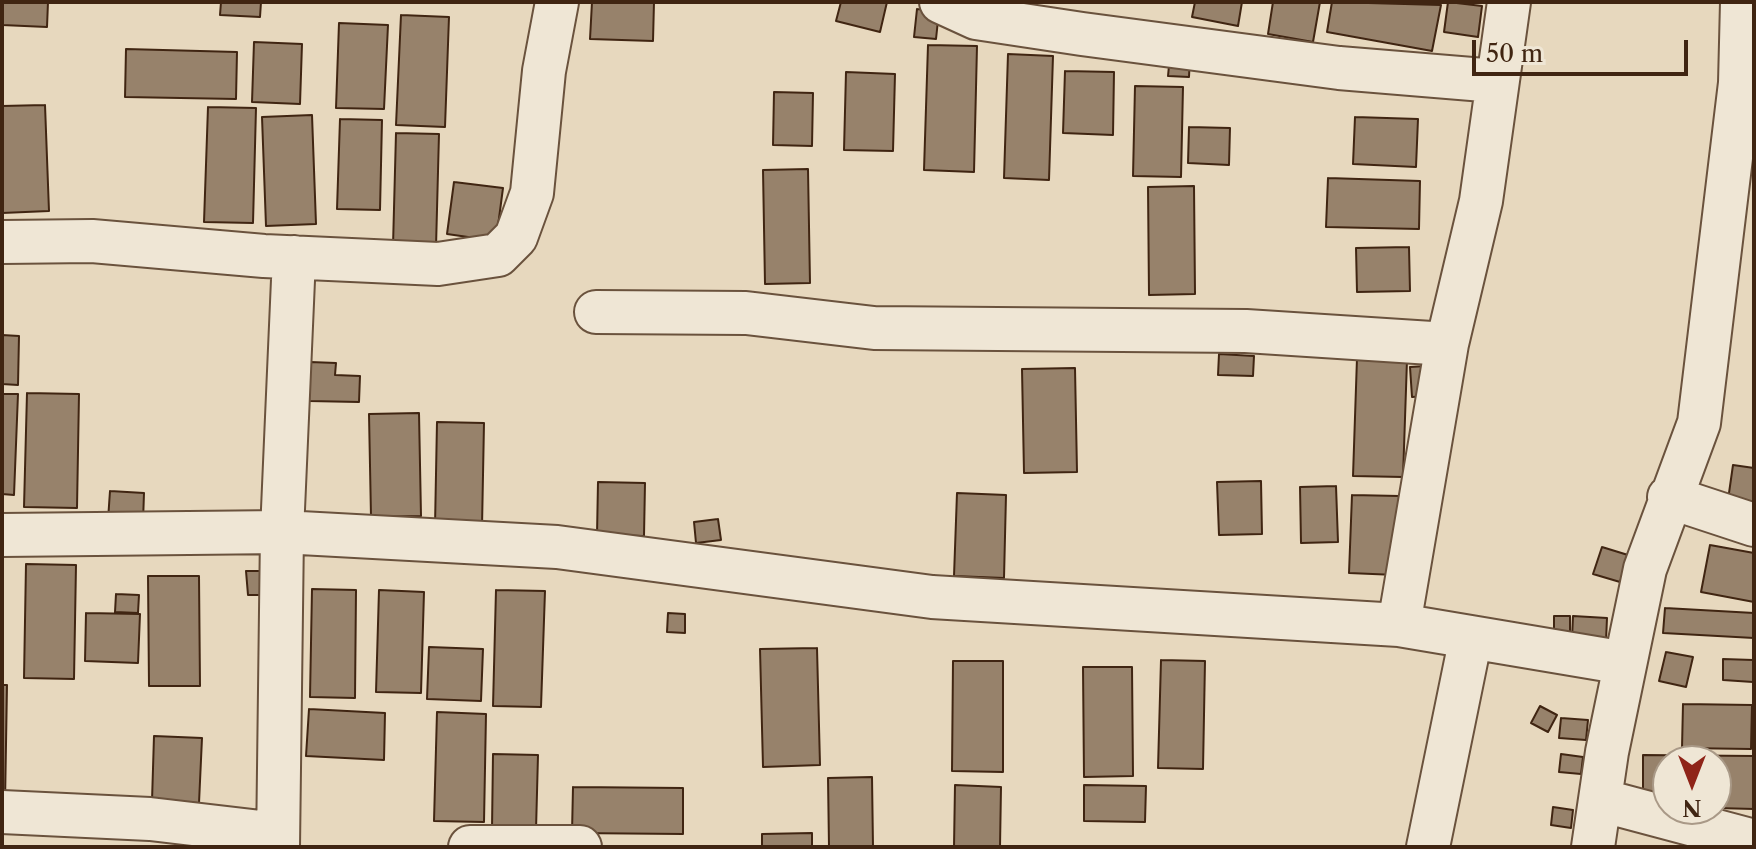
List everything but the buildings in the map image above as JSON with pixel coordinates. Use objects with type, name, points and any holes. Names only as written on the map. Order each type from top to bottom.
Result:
[{"type":"street","points":[[2,242],[92,241],[294,257],[438,264],[498,255],[516,237],[532,193],[544,71],[557,2]]},
{"type":"street","points":[[941,2],[976,18],[1082,34],[1339,68],[1496,81]]},
{"type":"street","points":[[1399,625],[1447,344],[1481,201],[1509,2]]},
{"type":"street","points":[[1593,847],[1645,569],[1669,497],[1699,423],[1739,212],[1742,2]]},
{"type":"street","points":[[2,812],[150,819],[278,841],[282,532],[294,257]]},
{"type":"street","points":[[596,312],[746,313],[874,328],[1246,331],[1447,344]]},
{"type":"street","points":[[1669,497],[1754,525]]},
{"type":"street","points":[[2,535],[282,532],[557,547],[932,597],[1399,625],[1625,663]]},
{"type":"street","points":[[1428,847],[1471,637]]},
{"type":"street","points":[[1600,800],[1754,841]]},
{"type":"street","points":[[470,847],[580,847]]}]
